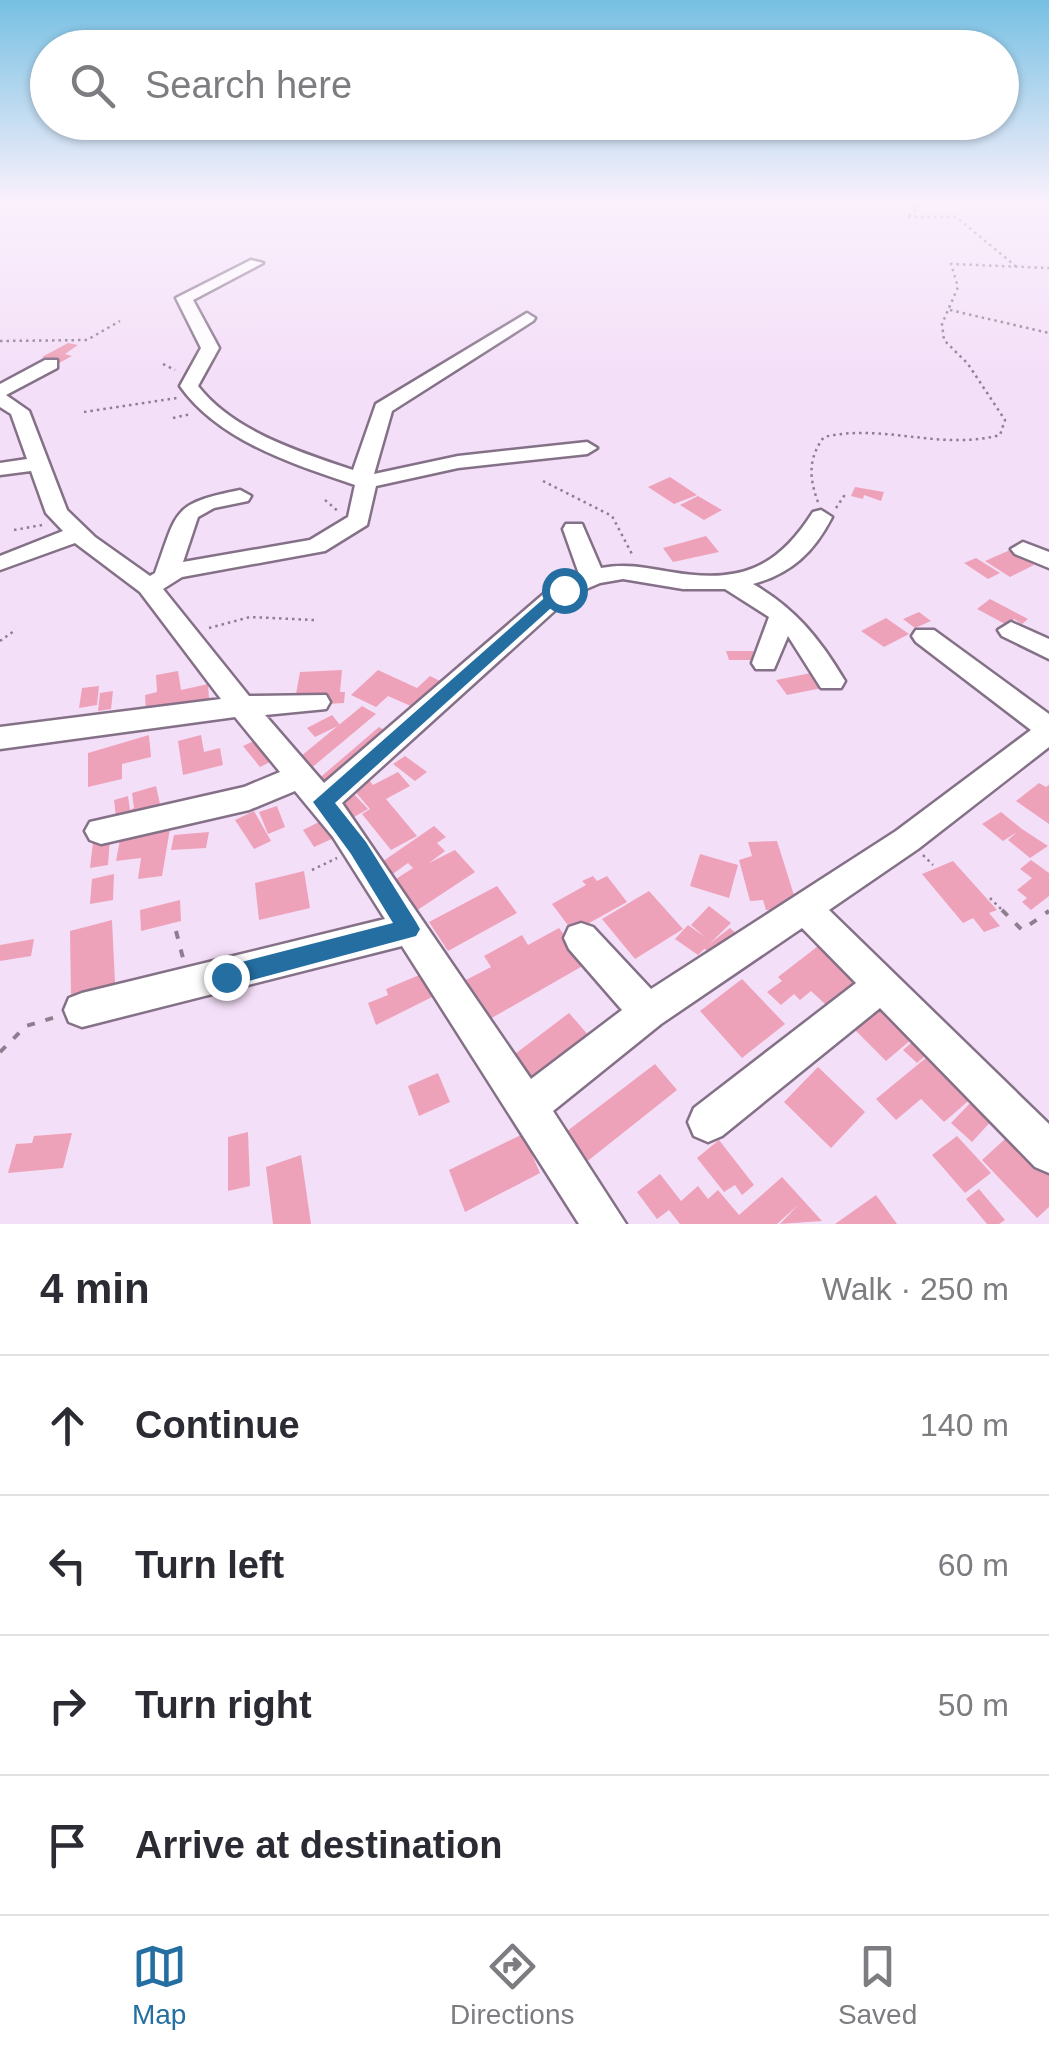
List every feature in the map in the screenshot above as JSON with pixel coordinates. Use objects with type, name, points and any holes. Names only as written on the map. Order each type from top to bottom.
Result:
[{"type":"street","points":[[256,263],[184,298],[210,348],[189,386],[208,410],[296,458],[366,482],[458,462],[587,448]]},
{"type":"street","points":[[158,581],[318,546],[359,520],[366,482],[363,470],[383,408],[527,318]]},
{"type":"street","points":[[51,364],[0,395],[20,411],[52,504],[71,527],[158,581],[188,634],[242,706],[359,848],[408,929],[441,972],[604,1224]]},
{"type":"street","points":[[0,468],[38,464]]},
{"type":"street","points":[[158,581],[188,513],[207,503],[240,496]]},
{"type":"street","points":[[323,802],[564,590],[592,576],[625,572],[728,581],[780,568],[792,559],[821,516]]},
{"type":"street","points":[[0,562],[37,552],[71,527]]},
{"type":"street","points":[[574,530],[592,576]]},
{"type":"street","points":[[1023,549],[1049,561]]},
{"type":"street","points":[[728,581],[758,594],[782,612],[815,650],[831,681]]},
{"type":"street","points":[[765,663],[782,612]]},
{"type":"street","points":[[1011,630],[1049,650]]},
{"type":"street","points":[[526,1108],[648,1012],[908,840],[1049,730],[926,636]]},
{"type":"street","points":[[0,738],[242,706],[316,702]]},
{"type":"street","points":[[101,831],[249,798],[299,776]]},
{"type":"street","points":[[804,907],[1049,1153]]},
{"type":"street","points":[[82,1010],[408,929]]},
{"type":"street","points":[[581,938],[648,1012]]},
{"type":"street","points":[[708,1122],[880,986]]},
{"type":"path","points":[[1004,258],[1016,268],[1049,268]]},
{"type":"path","points":[[846,492],[840,504],[821,516],[809,463],[824,436],[850,430],[986,441],[1000,435],[1005,420],[1000,409],[968,364],[944,340],[942,324],[958,287],[951,264],[1049,268]]},
{"type":"path","points":[[948,309],[1049,333]]},
{"type":"path","points":[[0,341],[88,340],[120,321]]},
{"type":"path","points":[[84,412],[194,395]]},
{"type":"path","points":[[543,481],[612,516],[632,556],[674,579]]},
{"type":"path","points":[[14,530],[71,527]]},
{"type":"path","points":[[188,634],[250,616],[314,620]]},
{"type":"path","points":[[0,642],[14,631]]},
{"type":"path","points":[[990,898],[1022,930],[1049,910]]},
{"type":"path","points":[[0,1052],[26,1026],[82,1010]]},
{"type":"building","points":[[68,343],[78,345],[65,354],[72,356],[59,363],[42,357]]},
{"type":"building","points":[[670,477],[697,495],[674,504],[648,487]]},
{"type":"building","points":[[855,487],[884,492],[881,501],[864,495],[863,499],[851,496]]},
{"type":"building","points":[[698,496],[722,510],[704,520],[680,505]]},
{"type":"building","points":[[706,536],[719,552],[673,562],[663,548]]},
{"type":"building","points":[[1010,550],[1034,565],[1010,577],[985,561]]},
{"type":"building","points":[[976,558],[1000,573],[988,579],[964,563]]},
{"type":"building","points":[[990,599],[1028,619],[1022,624],[1014,619],[1007,625],[977,609]]},
{"type":"building","points":[[919,612],[931,621],[915,628],[903,619]]},
{"type":"building","points":[[886,618],[909,634],[884,647],[861,631]]},
{"type":"building","points":[[726,651],[753,651],[756,660],[729,660]]},
{"type":"building","points":[[342,670],[340,692],[345,692],[344,703],[327,704],[328,693],[296,694],[300,672]]},
{"type":"building","points":[[378,670],[417,688],[430,676],[448,685],[422,711],[388,696],[376,707],[351,695]]},
{"type":"building","points":[[178,671],[181,690],[208,684],[209,698],[146,712],[145,695],[157,692],[156,675]]},
{"type":"building","points":[[821,671],[832,686],[787,695],[776,680]]},
{"type":"building","points":[[99,686],[97,705],[79,708],[82,688]]},
{"type":"building","points":[[113,691],[111,709],[98,711],[100,693]]},
{"type":"building","points":[[362,706],[376,714],[309,770],[295,761]]},
{"type":"building","points":[[332,715],[340,725],[315,737],[307,728]]},
{"type":"building","points":[[379,727],[391,734],[330,789],[316,781]]},
{"type":"building","points":[[149,735],[151,757],[122,764],[122,779],[88,787],[88,753]]},
{"type":"building","points":[[201,735],[204,752],[220,748],[223,765],[183,775],[178,741]]},
{"type":"building","points":[[258,739],[274,760],[260,767],[243,746]]},
{"type":"building","points":[[405,756],[427,772],[415,781],[393,764]]},
{"type":"building","points":[[398,772],[410,786],[386,799],[417,836],[391,850],[362,814],[370,809],[353,789],[369,780],[373,785]]},
{"type":"building","points":[[1039,783],[1049,785],[1049,824],[1016,801]]},
{"type":"building","points":[[156,786],[162,813],[117,826],[114,800],[128,796],[130,810],[134,808],[132,793]]},
{"type":"building","points":[[351,791],[368,809],[352,818],[336,800]]},
{"type":"building","points":[[277,806],[285,827],[268,834],[259,812]]},
{"type":"building","points":[[254,811],[271,841],[254,849],[235,820]]},
{"type":"building","points":[[1001,812],[1048,846],[1030,858],[1008,840],[1017,832],[1003,841],[982,824]]},
{"type":"building","points":[[323,820],[334,838],[314,847],[303,830]]},
{"type":"building","points":[[171,823],[162,876],[138,879],[141,858],[116,861],[122,829]]},
{"type":"building","points":[[434,826],[446,837],[437,843],[445,851],[429,863],[455,850],[475,872],[410,915],[385,886],[413,868],[408,863],[390,876],[379,864]]},
{"type":"building","points":[[209,832],[206,848],[171,850],[174,835]]},
{"type":"building","points":[[110,839],[108,865],[90,868],[93,842]]},
{"type":"building","points":[[777,841],[798,908],[766,910],[763,900],[750,901],[739,860],[752,856],[748,842]]},
{"type":"building","points":[[700,854],[738,865],[729,898],[690,886]]},
{"type":"building","points":[[1031,860],[1049,873],[1049,896],[1031,910],[1022,902],[1027,898],[1017,890],[1032,878],[1020,869]]},
{"type":"building","points":[[953,861],[997,910],[989,913],[1000,926],[984,932],[973,918],[963,923],[922,874]]},
{"type":"building","points":[[304,871],[310,908],[259,920],[255,883]]},
{"type":"building","points":[[114,874],[113,900],[90,904],[92,879]]},
{"type":"building","points":[[593,876],[597,881],[607,876],[627,902],[573,932],[552,904],[586,885],[582,881]]},
{"type":"building","points":[[497,886],[517,913],[448,951],[429,922]]},
{"type":"building","points":[[649,891],[683,929],[635,959],[602,919]]},
{"type":"building","points":[[180,900],[181,921],[141,931],[140,910]]},
{"type":"building","points":[[709,906],[731,923],[698,955],[675,939],[688,925],[705,937],[691,925]]},
{"type":"building","points":[[112,920],[115,983],[71,996],[70,931]]},
{"type":"building","points":[[559,928],[586,964],[490,1019],[466,980],[491,967],[484,956],[522,935],[528,945]]},
{"type":"building","points":[[730,928],[738,935],[712,956],[704,948]]},
{"type":"building","points":[[34,939],[31,956],[0,961],[0,945]]},
{"type":"building","points":[[822,943],[875,983],[838,1016],[811,991],[800,1000],[794,994],[781,1005],[767,992],[782,981],[778,977]]},
{"type":"building","points":[[424,973],[434,996],[376,1025],[368,1003],[388,995],[386,989]]},
{"type":"building","points":[[742,979],[785,1024],[742,1058],[700,1011]]},
{"type":"building","points":[[882,999],[919,1033],[886,1061],[850,1025]]},
{"type":"building","points":[[569,1013],[597,1045],[538,1091],[511,1057]]},
{"type":"building","points":[[920,1035],[934,1048],[917,1063],[903,1050]]},
{"type":"building","points":[[938,1048],[981,1090],[944,1122],[921,1099],[896,1120],[876,1099]]},
{"type":"building","points":[[655,1064],[677,1090],[580,1167],[558,1138]]},
{"type":"building","points":[[818,1067],[865,1112],[831,1148],[784,1102]]},
{"type":"building","points":[[438,1073],[450,1102],[419,1116],[408,1086]]},
{"type":"building","points":[[975,1098],[995,1117],[972,1142],[951,1123]]},
{"type":"building","points":[[1018,1127],[1049,1158],[1049,1207],[1037,1218],[982,1160]]},
{"type":"building","points":[[248,1132],[250,1186],[228,1191],[228,1137]]},
{"type":"building","points":[[72,1133],[63,1168],[8,1173],[16,1144],[32,1143],[34,1136]]},
{"type":"building","points":[[523,1134],[540,1173],[465,1212],[449,1170]]},
{"type":"building","points":[[957,1136],[991,1173],[965,1193],[932,1155]]},
{"type":"building","points":[[719,1140],[754,1185],[742,1195],[735,1185],[724,1192],[697,1158]]},
{"type":"building","points":[[301,1155],[311,1224],[273,1224],[266,1167]]},
{"type":"building","points":[[660,1174],[681,1201],[698,1186],[708,1199],[718,1190],[739,1215],[782,1177],[822,1221],[780,1224],[798,1205],[777,1224],[680,1224],[669,1210],[657,1219],[637,1192]]},
{"type":"building","points":[[979,1189],[1005,1220],[987,1224],[966,1199]]},
{"type":"building","points":[[876,1195],[897,1224],[835,1224]]},
{"type":"route","points":[[226,977],[408,929],[359,848],[323,802],[564,590]]}]
